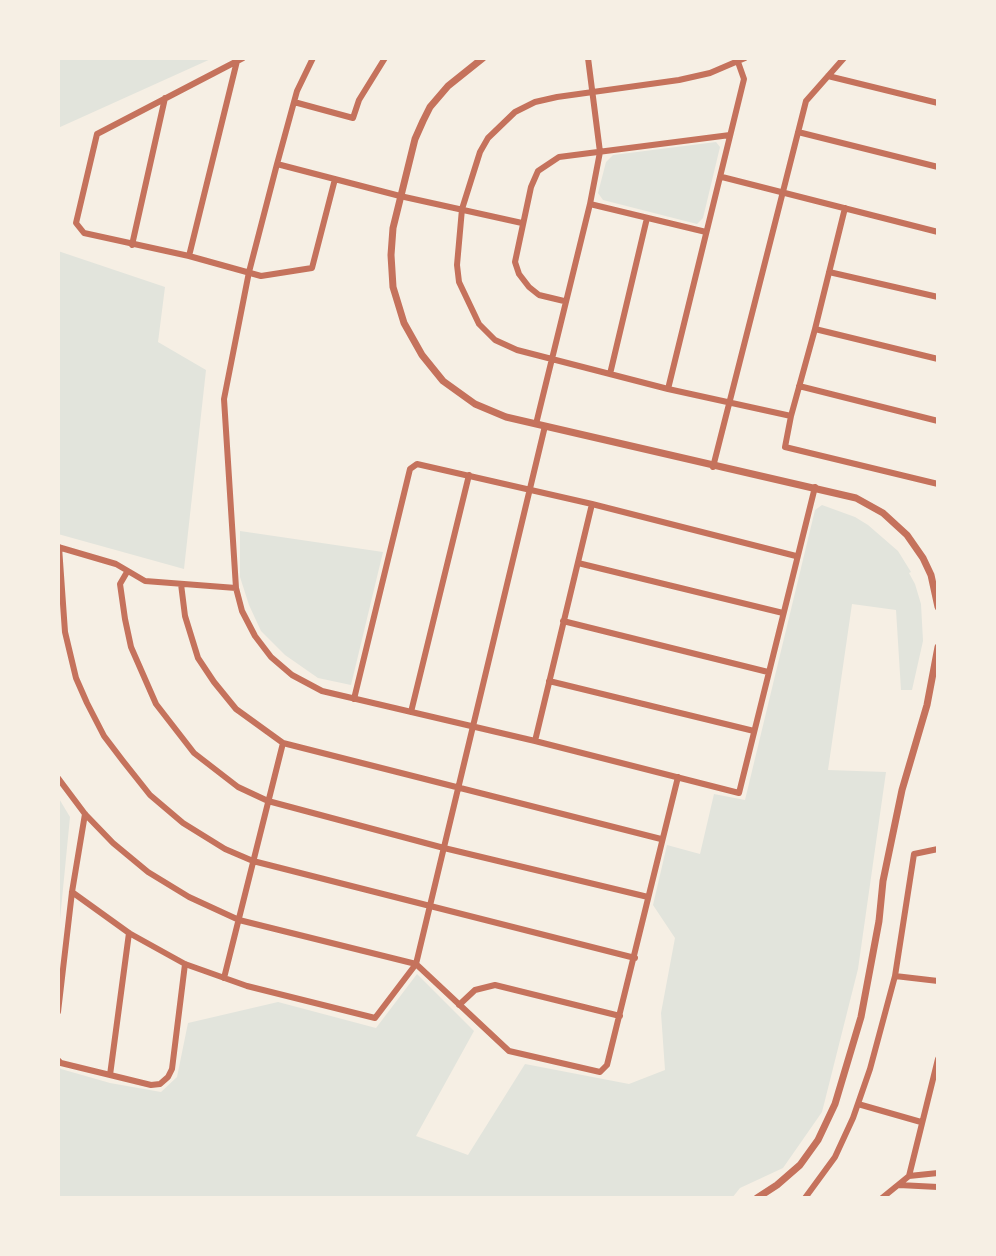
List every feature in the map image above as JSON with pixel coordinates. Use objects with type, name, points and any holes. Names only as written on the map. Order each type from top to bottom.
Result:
[{"type":"street","points":[[313,58],[294,102],[277,164],[249,272],[224,399],[236,588],[242,611],[255,636],[271,657],[292,675],[322,691],[739,793],[815,486]]},
{"type":"street","points":[[294,102],[353,118],[359,100],[385,58]]},
{"type":"street","points":[[483,58],[448,86],[430,107],[415,139],[393,228],[393,287],[404,323],[422,355],[443,381],[475,404],[506,417],[713,467],[815,486],[856,498],[883,513],[907,535],[931,575],[938,607]]},
{"type":"street","points":[[536,424],[564,301],[590,204],[600,152],[588,58]]},
{"type":"street","points":[[746,58],[710,73],[535,102],[514,112],[499,126],[480,152],[462,209],[457,258],[459,282],[479,324],[495,340],[517,350],[668,389],[791,416]]},
{"type":"street","points":[[713,467],[806,101],[845,58]]},
{"type":"street","points":[[240,59],[97,134],[76,223],[84,233],[189,256],[261,276],[312,268],[335,179]]},
{"type":"street","points":[[189,256],[240,59]]},
{"type":"street","points":[[668,389],[744,79],[738,62]]},
{"type":"street","points":[[828,76],[938,103]]},
{"type":"street","points":[[132,245],[165,98]]},
{"type":"street","points":[[798,132],[938,167]]},
{"type":"street","points":[[564,301],[539,295],[523,282],[515,256],[531,187],[538,171],[559,158],[730,135]]},
{"type":"street","points":[[277,164],[400,196],[522,223]]},
{"type":"street","points":[[722,177],[938,232]]},
{"type":"street","points":[[590,204],[706,232]]},
{"type":"street","points":[[845,208],[785,447],[938,484]]},
{"type":"street","points":[[610,374],[647,218]]},
{"type":"street","points":[[829,272],[938,297]]},
{"type":"street","points":[[815,329],[938,359]]},
{"type":"street","points":[[800,386],[938,421]]},
{"type":"street","points":[[72,892],[129,933],[185,964],[224,978],[375,1018],[416,964],[545,426]]},
{"type":"street","points":[[354,699],[410,469],[417,464],[592,504],[796,556]]},
{"type":"street","points":[[411,712],[469,475]]},
{"type":"street","points":[[535,741],[592,504]]},
{"type":"street","points":[[236,588],[145,581],[116,564],[59,547],[65,632],[76,678],[104,736],[150,795],[183,823],[225,849],[253,861],[635,958]]},
{"type":"street","points":[[578,563],[783,613]]},
{"type":"street","points":[[127,572],[120,584],[127,629],[135,656],[156,705],[194,753],[238,787],[268,801],[444,848],[649,897]]},
{"type":"street","points":[[181,584],[185,616],[198,658],[236,709],[283,743],[662,839]]},
{"type":"street","points":[[563,621],[768,672]]},
{"type":"street","points":[[757,1198],[800,1165],[818,1140],[835,1104],[861,1017],[883,881],[902,790],[927,705],[938,647]]},
{"type":"street","points":[[548,681],[754,731]]},
{"type":"street","points":[[224,978],[283,743]]},
{"type":"street","points":[[58,778],[85,814],[113,843],[148,872],[189,897],[239,920],[416,964],[509,1051],[600,1072],[607,1065],[620,1016],[678,778]]},
{"type":"street","points":[[58,1012],[72,892],[85,814]]},
{"type":"street","points":[[805,1198],[835,1157],[870,1069],[895,976],[914,854],[938,849]]},
{"type":"street","points":[[110,1075],[129,933]]},
{"type":"street","points":[[58,1060],[61,1063],[151,1085],[160,1084],[169,1077],[172,1069],[185,964]]},
{"type":"street","points":[[895,976],[938,981]]},
{"type":"street","points":[[459,1005],[475,990],[495,985],[620,1016]]},
{"type":"street","points":[[882,1198],[909,1175],[938,1059]]},
{"type":"street","points":[[858,1104],[921,1122]]},
{"type":"street","points":[[909,1175],[938,1173]]},
{"type":"street","points":[[899,1185],[938,1187]]},
{"type":"shaded area","points":[[58,58],[213,58],[58,128]]},
{"type":"shaded area","points":[[716,142],[720,147],[703,218],[697,224],[603,200],[598,193],[606,162],[613,155]]},
{"type":"shaded area","points":[[58,251],[165,287],[158,342],[206,370],[184,569],[58,534]]},
{"type":"shaded area","points":[[822,505],[855,517],[898,551],[911,572],[909,573],[921,604],[923,641],[912,690],[901,690],[896,610],[852,604],[828,770],[886,772],[858,969],[822,1112],[783,1168],[740,1188],[732,1198],[58,1198],[58,1066],[110,1083],[161,1092],[177,1077],[188,1023],[278,1002],[376,1028],[417,974],[474,1031],[416,1136],[468,1155],[525,1064],[629,1084],[665,1070],[661,1013],[675,938],[653,905],[667,845],[700,854],[714,794],[745,800],[815,510]]},
{"type":"shaded area","points":[[240,531],[383,552],[351,685],[318,678],[285,655],[261,631],[240,577]]},
{"type":"shaded area","points":[[58,797],[70,817],[58,940]]}]
